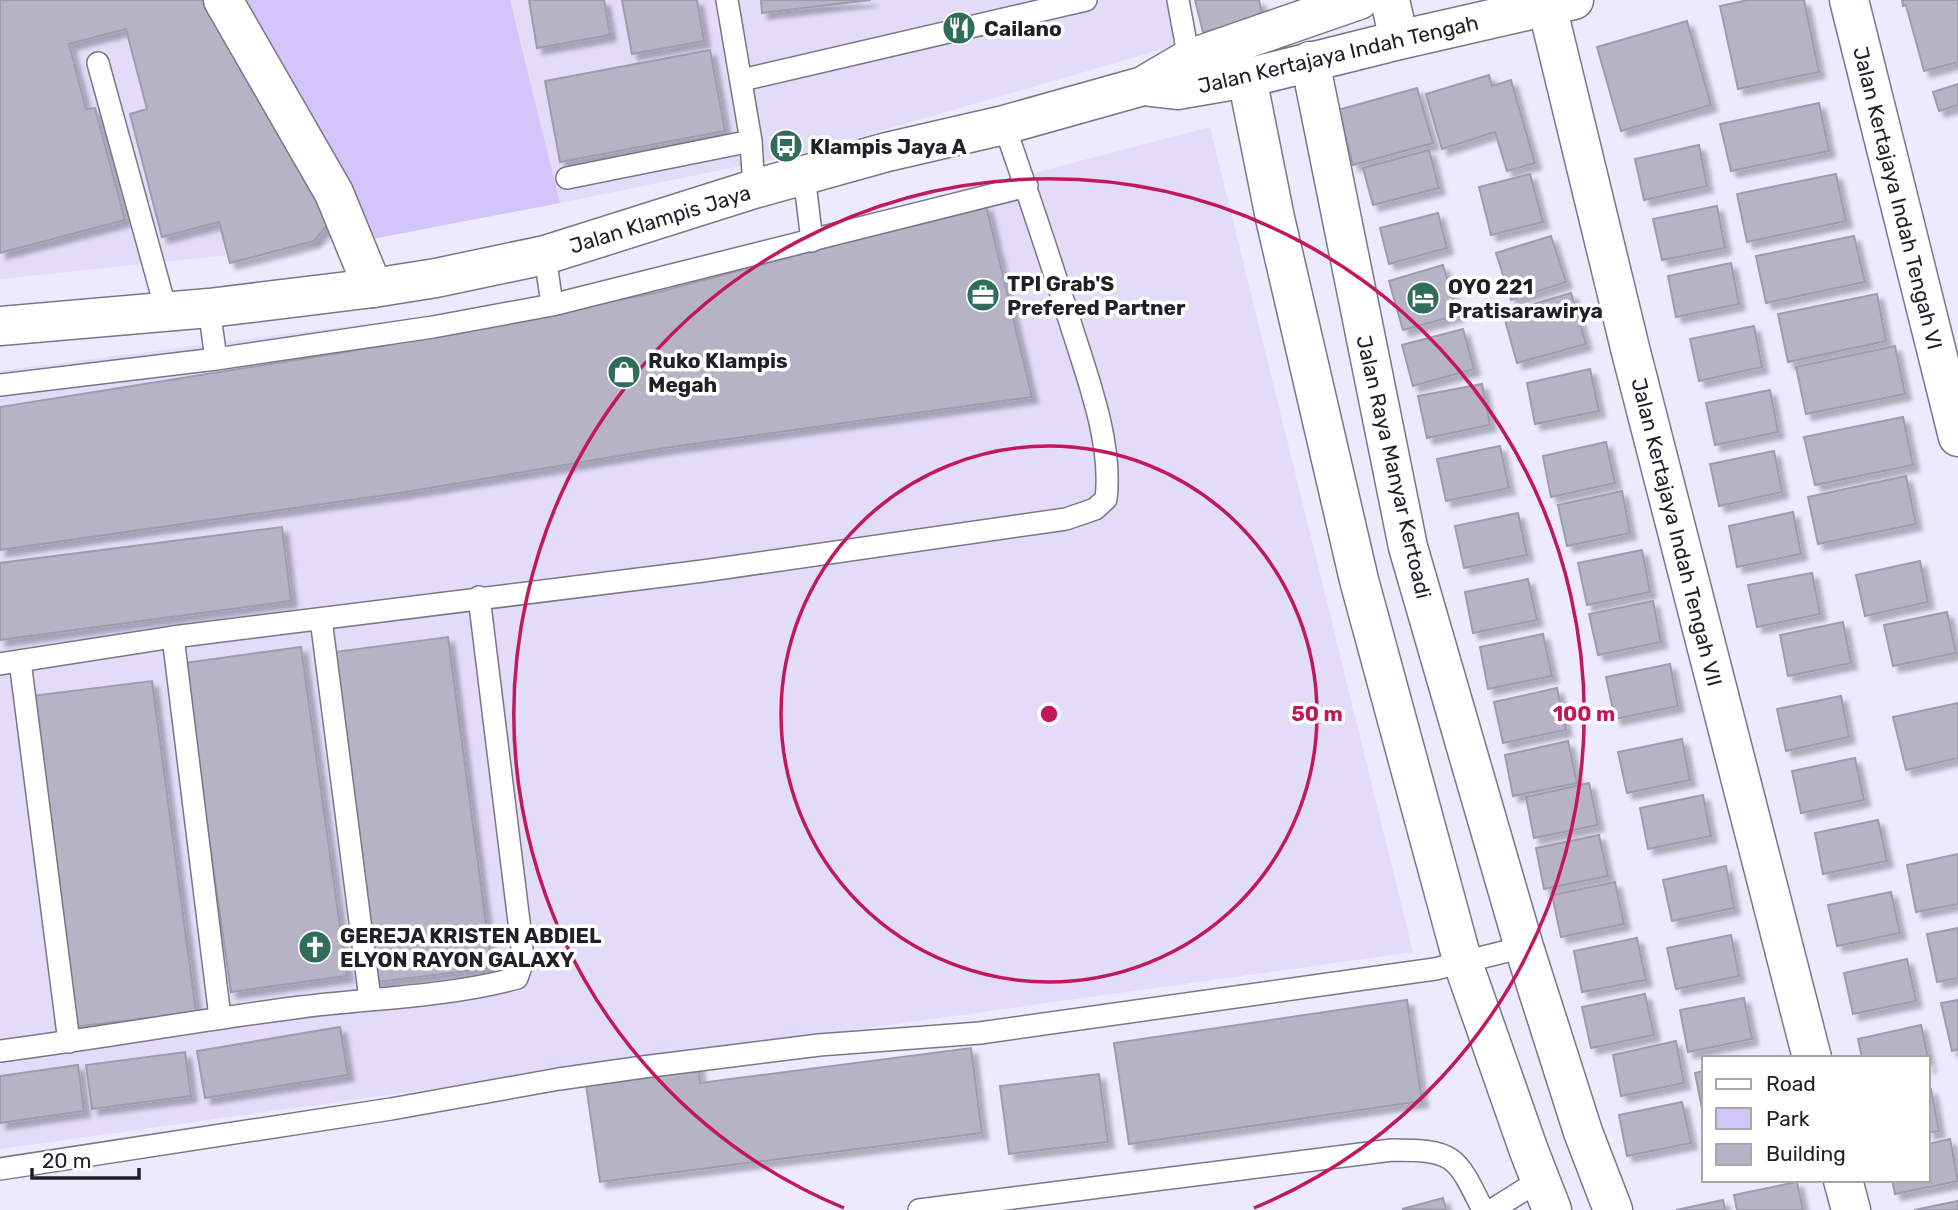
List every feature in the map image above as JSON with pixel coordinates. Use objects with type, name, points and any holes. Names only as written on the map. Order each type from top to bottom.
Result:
[{"type":"street","points":[[223,0],[334,193],[373,288]]},
{"type":"street","name":"Jalan Kertajaya Indah Tengah","points":[[1283,21],[1359,0]]},
{"type":"street","points":[[1390,0],[1399,40]]},
{"type":"street","name":"Jalan Kertajaya Indah Tengah VI","points":[[1849,0],[1958,437]]},
{"type":"street","name":"Jalan Kertajaya Indah Tengah","points":[[1143,86],[1177,90],[1279,70],[1560,3]]},
{"type":"street","name":"Jalan Kertajaya Indah Tengah VII","points":[[1560,3],[1627,334],[1811,1056]]},
{"type":"street","name":"Jalan Klampis Jaya","points":[[0,326],[209,308],[373,288],[545,255],[754,189],[887,152],[1004,125],[1143,86],[1189,58],[1283,21]]},
{"type":"street","name":"Jalan Raya Manyar Kertoadi","points":[[1279,70],[1518,949],[1554,1159]]},
{"type":"street","name":"Jalan Raya Manyar Kertoadi","points":[[1279,70],[1275,218],[1359,580],[1471,961],[1554,1159],[1613,1210]]},
{"type":"street","points":[[1844,1182],[1851,1210]]},
{"type":"lane","points":[[727,0],[751,141],[754,189]]},
{"type":"lane","points":[[742,80],[1086,0]]},
{"type":"lane","points":[[1178,0],[1189,58]]},
{"type":"lane","points":[[98,63],[166,310]]},
{"type":"lane","points":[[69,1042],[10,663],[173,636],[321,620],[1066,519],[1095,509],[1106,499],[1108,482],[1104,448],[1088,376],[1027,186],[1004,125]]},
{"type":"lane","points":[[566,178],[751,141]]},
{"type":"lane","points":[[804,175],[812,241]]},
{"type":"lane","points":[[0,386],[216,359],[433,327],[552,305],[1027,186]]},
{"type":"lane","points":[[545,255],[552,305]]},
{"type":"lane","points":[[209,308],[216,359]]},
{"type":"lane","points":[[0,1051],[220,1017],[481,988],[517,978],[523,961],[479,597]]},
{"type":"lane","points":[[321,620],[370,999]]},
{"type":"lane","points":[[173,636],[220,1017]]},
{"type":"lane","points":[[0,1169],[391,1109],[559,1079],[819,1045],[980,1033],[1435,969],[1518,949]]},
{"type":"lane","points":[[919,1210],[1056,1201],[1392,1150],[1427,1150],[1450,1156],[1469,1181],[1483,1210]]},
{"type":"lane","points":[[1492,1210],[1554,1159]]},
{"type":"shaded area","points":[[0,0],[222,0],[362,241],[0,279]]},
{"type":"shaded area","points":[[510,0],[1190,0],[1197,39],[805,153],[560,203]]},
{"type":"shaded area","name":"Ruko Klampis Megah","points":[[1210,127],[1413,952],[0,1149],[0,371],[544,301]]},
{"type":"green space","points":[[222,0],[510,0],[560,203],[362,241]]},
{"type":"building","points":[[0,0],[217,0],[334,216],[314,241],[230,263],[219,222],[162,237],[130,114],[147,109],[126,29],[69,44],[86,109],[95,108],[125,220],[0,253]]},
{"type":"building","points":[[529,0],[604,0],[610,35],[537,48]]},
{"type":"building","points":[[622,0],[697,0],[704,41],[632,54]]},
{"type":"building","points":[[761,0],[871,0],[762,13]]},
{"type":"building","points":[[1195,0],[1259,0],[1263,18],[1203,32]]},
{"type":"building","points":[[1748,0],[1804,0],[1819,72],[1738,89],[1720,6]]},
{"type":"building","points":[[1902,0],[1958,0],[1958,62],[1924,71],[1906,5],[1903,6]]},
{"type":"building","points":[[1687,21],[1711,105],[1621,131],[1597,47]]},
{"type":"building","points":[[710,50],[725,131],[560,162],[545,81]]},
{"type":"building","points":[[1489,75],[1492,86],[1511,80],[1535,163],[1507,171],[1495,132],[1442,149],[1426,94]]},
{"type":"building","points":[[1958,84],[1958,105],[1939,111],[1933,92]]},
{"type":"building","points":[[1417,88],[1433,143],[1353,165],[1338,110]]},
{"type":"building","points":[[1819,103],[1829,151],[1731,171],[1720,124]]},
{"type":"building","points":[[1699,145],[1707,186],[1644,200],[1635,159]]},
{"type":"building","points":[[1429,150],[1439,188],[1373,205],[1363,168]]},
{"type":"building","points":[[1530,174],[1543,222],[1491,235],[1479,187]]},
{"type":"building","points":[[1836,174],[1846,221],[1747,242],[1737,194]]},
{"type":"building","name":"Ruko Klampis Megah","points":[[986,205],[1032,397],[665,448],[400,493],[0,550],[0,407],[377,347],[655,293]]},
{"type":"building","points":[[1717,206],[1725,248],[1662,260],[1653,219]]},
{"type":"building","points":[[1438,213],[1447,248],[1389,264],[1380,228]]},
{"type":"building","points":[[1551,236],[1566,282],[1511,300],[1496,253]]},
{"type":"building","points":[[1854,236],[1865,282],[1766,303],[1756,256]]},
{"type":"building","points":[[1731,263],[1739,304],[1676,317],[1668,276]]},
{"type":"building","name":"OYO 221 Pratisarawirya","points":[[1443,265],[1458,315],[1403,330],[1389,281]]},
{"type":"building","points":[[1571,293],[1586,344],[1517,363],[1503,313]]},
{"type":"building","points":[[1877,294],[1886,341],[1788,362],[1778,314]]},
{"type":"building","points":[[1754,326],[1762,367],[1699,381],[1690,339]]},
{"type":"building","points":[[1463,329],[1474,369],[1413,386],[1402,345]]},
{"type":"building","points":[[1895,346],[1905,394],[1806,414],[1796,367]]},
{"type":"building","points":[[1590,369],[1599,411],[1535,424],[1527,383]]},
{"type":"building","points":[[1482,384],[1490,425],[1427,438],[1418,396]]},
{"type":"building","points":[[1770,390],[1778,432],[1715,445],[1706,403]]},
{"type":"building","points":[[1903,417],[1913,465],[1815,485],[1804,437]]},
{"type":"building","points":[[1606,442],[1615,483],[1551,497],[1543,456]]},
{"type":"building","points":[[1500,446],[1509,488],[1446,501],[1437,459]]},
{"type":"building","points":[[1774,451],[1782,492],[1719,506],[1710,464]]},
{"type":"building","points":[[1906,476],[1916,524],[1818,544],[1808,497]]},
{"type":"building","points":[[1622,491],[1630,533],[1567,546],[1558,505]]},
{"type":"building","points":[[1793,512],[1801,554],[1737,567],[1729,526]]},
{"type":"building","points":[[1518,513],[1527,555],[1464,568],[1455,526]]},
{"type":"building","points":[[282,527],[291,601],[0,640],[0,563]]},
{"type":"building","points":[[1642,550],[1650,592],[1587,605],[1578,563]]},
{"type":"building","points":[[1920,561],[1928,602],[1865,616],[1856,575]]},
{"type":"building","points":[[1812,573],[1820,614],[1757,627],[1748,585]]},
{"type":"building","points":[[1528,579],[1537,620],[1473,633],[1465,592]]},
{"type":"building","points":[[1653,601],[1661,642],[1598,655],[1589,614]]},
{"type":"building","points":[[1947,612],[1956,653],[1893,666],[1884,625]]},
{"type":"building","points":[[1843,622],[1851,663],[1788,676],[1780,635]]},
{"type":"building","points":[[1543,634],[1552,676],[1488,689],[1480,647]]},
{"type":"building","points":[[448,637],[492,968],[370,983],[327,653]]},
{"type":"building","points":[[301,647],[347,976],[231,992],[184,663]]},
{"type":"building","points":[[1670,664],[1678,706],[1615,719],[1606,677]]},
{"type":"building","points":[[152,681],[196,1012],[74,1027],[31,696]]},
{"type":"building","points":[[1557,688],[1566,730],[1503,743],[1494,702]]},
{"type":"building","points":[[1841,696],[1849,737],[1786,751],[1777,709]]},
{"type":"building","points":[[1958,703],[1958,758],[1906,770],[1893,717]]},
{"type":"building","points":[[1682,739],[1690,780],[1627,793],[1618,752]]},
{"type":"building","points":[[1568,741],[1577,783],[1513,796],[1505,755]]},
{"type":"building","points":[[1855,758],[1864,800],[1801,813],[1792,771]]},
{"type":"building","points":[[1589,783],[1598,825],[1534,838],[1526,797]]},
{"type":"building","points":[[1703,795],[1711,836],[1648,849],[1640,808]]},
{"type":"building","points":[[1878,820],[1887,861],[1823,874],[1815,833]]},
{"type":"building","points":[[1599,835],[1608,876],[1544,889],[1536,848]]},
{"type":"building","points":[[1958,854],[1958,904],[1916,912],[1907,865]]},
{"type":"building","points":[[1726,866],[1734,908],[1672,921],[1663,880]]},
{"type":"building","points":[[1615,882],[1624,924],[1561,937],[1552,895]]},
{"type":"building","points":[[1891,892],[1900,933],[1837,946],[1828,905]]},
{"type":"building","points":[[1958,928],[1958,978],[1937,982],[1927,934]]},
{"type":"building","points":[[1731,935],[1739,976],[1676,989],[1667,948]]},
{"type":"building","points":[[1637,938],[1646,980],[1582,992],[1574,951]]},
{"type":"building","points":[[1907,959],[1916,1001],[1853,1014],[1844,973]]},
{"type":"building","points":[[1645,994],[1654,1035],[1591,1048],[1582,1007]]},
{"type":"building","points":[[1744,998],[1752,1039],[1688,1052],[1680,1010]]},
{"type":"building","points":[[1407,1000],[1422,1101],[1129,1144],[1114,1043]]},
{"type":"building","points":[[1958,1000],[1958,1049],[1952,1051],[1941,1003]]},
{"type":"building","points":[[1921,1025],[1928,1056],[1862,1056],[1858,1039]]},
{"type":"building","points":[[340,1027],[348,1075],[205,1098],[197,1051]]},
{"type":"building","points":[[1676,1041],[1684,1083],[1621,1096],[1613,1055]]},
{"type":"building","points":[[971,1048],[982,1133],[600,1182],[585,1078],[698,1063],[700,1083]]},
{"type":"building","points":[[185,1052],[191,1096],[92,1109],[86,1065]]},
{"type":"building","points":[[78,1065],[84,1111],[0,1123],[0,1076]]},
{"type":"building","points":[[1702,1071],[1702,1109],[1695,1073]]},
{"type":"building","points":[[1099,1074],[1108,1142],[1009,1154],[1000,1086]]},
{"type":"building","points":[[1930,1089],[1931,1089],[1939,1131],[1930,1133]]},
{"type":"building","points":[[1682,1102],[1691,1143],[1627,1156],[1619,1115]]},
{"type":"building","points":[[1950,1139],[1958,1181],[1895,1194],[1892,1182],[1930,1182],[1930,1144]]},
{"type":"building","points":[[1797,1182],[1803,1210],[1737,1210],[1734,1195]]},
{"type":"building","points":[[1443,1198],[1446,1210],[1402,1209]]},
{"type":"building","points":[[1723,1200],[1725,1210],[1676,1210]]},
{"type":"building","points":[[1958,1201],[1958,1210],[1914,1210]]},
{"type":"place","name":"Cailano","points":[[959,28]]},
{"type":"place","name":"Klampis Jaya A","points":[[786,146]]},
{"type":"place","name":"TPI Grab'S Prefered Partner","points":[[983,295]]},
{"type":"place","name":"OYO 221 Pratisarawirya","points":[[1423,298]]},
{"type":"place","name":"Ruko Klampis Megah","points":[[624,372]]},
{"type":"place","name":"GEREJA KRISTEN ABDIEL ELYON RAYON GALAXY","points":[[315,947]]}]
